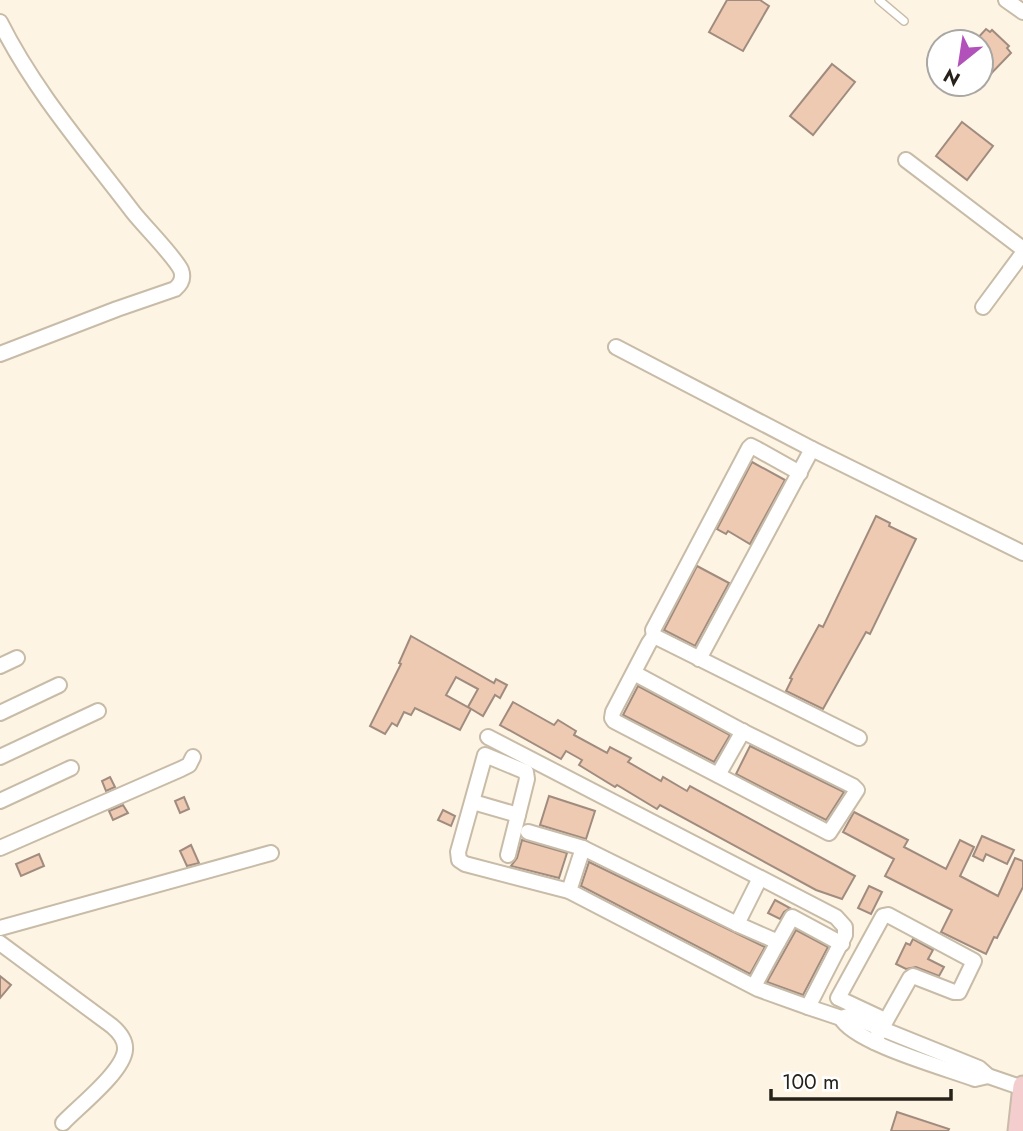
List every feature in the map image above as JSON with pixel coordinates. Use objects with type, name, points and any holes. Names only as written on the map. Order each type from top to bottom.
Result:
[{"type":"main road","points":[[1018,1131],[1023,1087]]},
{"type":"street","points":[[1006,0],[1023,12]]},
{"type":"street","points":[[0,22],[40,92],[146,229],[178,265],[182,277],[175,289],[0,354]]},
{"type":"street","points":[[906,160],[1023,251],[983,307]]},
{"type":"street","points":[[616,347],[812,449],[1023,553]]},
{"type":"street","points":[[634,673],[857,790],[830,833],[612,718],[613,712],[634,673],[654,636],[653,630],[749,448],[751,446],[800,473]]},
{"type":"street","points":[[699,659],[812,449]]},
{"type":"street","points":[[654,636],[859,738]]},
{"type":"street","points":[[0,666],[17,658]]},
{"type":"street","points":[[0,713],[59,685]]},
{"type":"street","points":[[0,757],[98,711]]},
{"type":"street","points":[[718,775],[743,732]]},
{"type":"street","points":[[488,737],[529,766],[836,917],[845,927],[845,935],[808,1007]]},
{"type":"street","points":[[529,766],[485,755],[458,860],[569,891],[754,986],[841,1018],[849,1029],[880,1030]]},
{"type":"street","points":[[0,848],[181,769],[189,765],[193,757]]},
{"type":"street","points":[[508,855],[529,766]]},
{"type":"street","points":[[0,801],[71,768]]},
{"type":"street","points":[[474,802],[518,815]]},
{"type":"street","points":[[528,832],[583,848],[778,942]]},
{"type":"street","points":[[569,891],[583,848]]},
{"type":"street","points":[[0,928],[271,853]]},
{"type":"street","points":[[737,924],[760,878]]},
{"type":"street","points":[[880,1030],[914,976],[959,992],[974,961],[888,915],[883,916],[838,998],[880,1030],[975,1079],[988,1076],[1023,1087]]},
{"type":"street","points":[[754,986],[792,918],[842,944]]},
{"type":"street","points":[[0,943],[112,1026],[124,1041],[125,1050],[116,1069],[63,1123]]},
{"type":"lane","points":[[879,0],[904,21]]},
{"type":"building","points":[[727,0],[760,0],[769,6],[743,51],[709,32]]},
{"type":"building","points":[[995,33],[1009,46],[1007,48],[1011,53],[995,70]]},
{"type":"building","points":[[832,64],[855,82],[813,135],[790,116]]},
{"type":"building","points":[[962,122],[993,146],[967,180],[936,156]]},
{"type":"building","points":[[752,462],[785,480],[750,544],[728,531],[726,534],[717,529]]},
{"type":"building","points":[[876,516],[890,523],[889,526],[916,539],[870,634],[866,632],[823,709],[786,691],[792,679],[790,678],[819,625],[823,627]]},
{"type":"building","points":[[697,566],[729,583],[695,646],[664,630]]},
{"type":"building","points":[[411,636],[494,683],[496,679],[507,685],[500,698],[495,695],[483,716],[468,707],[478,689],[456,677],[446,695],[471,709],[460,730],[415,708],[411,715],[404,712],[397,726],[392,723],[385,734],[370,726],[401,664],[399,663]]},
{"type":"building","points":[[638,686],[730,735],[714,762],[623,715]]},
{"type":"building","points":[[513,702],[554,725],[558,720],[576,731],[574,735],[607,753],[610,747],[631,758],[628,762],[661,781],[663,777],[687,791],[690,786],[855,876],[842,899],[816,890],[660,805],[657,809],[617,785],[615,787],[579,765],[582,760],[566,751],[561,759],[500,725]]},
{"type":"building","points":[[750,746],[844,792],[826,820],[736,774]]},
{"type":"building","points":[[110,777],[115,787],[106,791],[102,781]]},
{"type":"building","points":[[549,796],[595,811],[586,839],[540,825]]},
{"type":"building","points":[[184,797],[189,809],[180,813],[175,801]]},
{"type":"building","points":[[123,805],[128,813],[113,820],[109,811]]},
{"type":"building","points":[[443,810],[455,816],[451,826],[438,820]]},
{"type":"building","points":[[854,812],[908,840],[904,847],[946,869],[960,840],[974,847],[960,876],[998,896],[1015,858],[1023,861],[1023,887],[986,954],[941,932],[952,910],[885,876],[894,859],[843,832]]},
{"type":"building","points":[[982,836],[1014,850],[1007,864],[986,854],[983,861],[973,856]]},
{"type":"building","points":[[522,840],[567,853],[559,878],[511,866],[517,858]]},
{"type":"building","points":[[191,845],[199,863],[187,866],[180,851]]},
{"type":"building","points":[[39,854],[44,866],[21,876],[16,864]]},
{"type":"building","points":[[589,862],[765,947],[750,974],[581,886]]},
{"type":"building","points":[[869,886],[882,892],[871,914],[858,908]]},
{"type":"building","points":[[775,900],[790,908],[780,919],[768,913]]},
{"type":"building","points":[[796,930],[828,947],[803,995],[767,982]]},
{"type":"building","points":[[913,939],[933,950],[928,959],[944,967],[939,976],[916,967],[906,969],[896,964],[906,943],[910,945]]},
{"type":"building","points":[[0,976],[11,985],[0,998]]},
{"type":"building","points":[[897,1112],[949,1129],[891,1131]]}]
